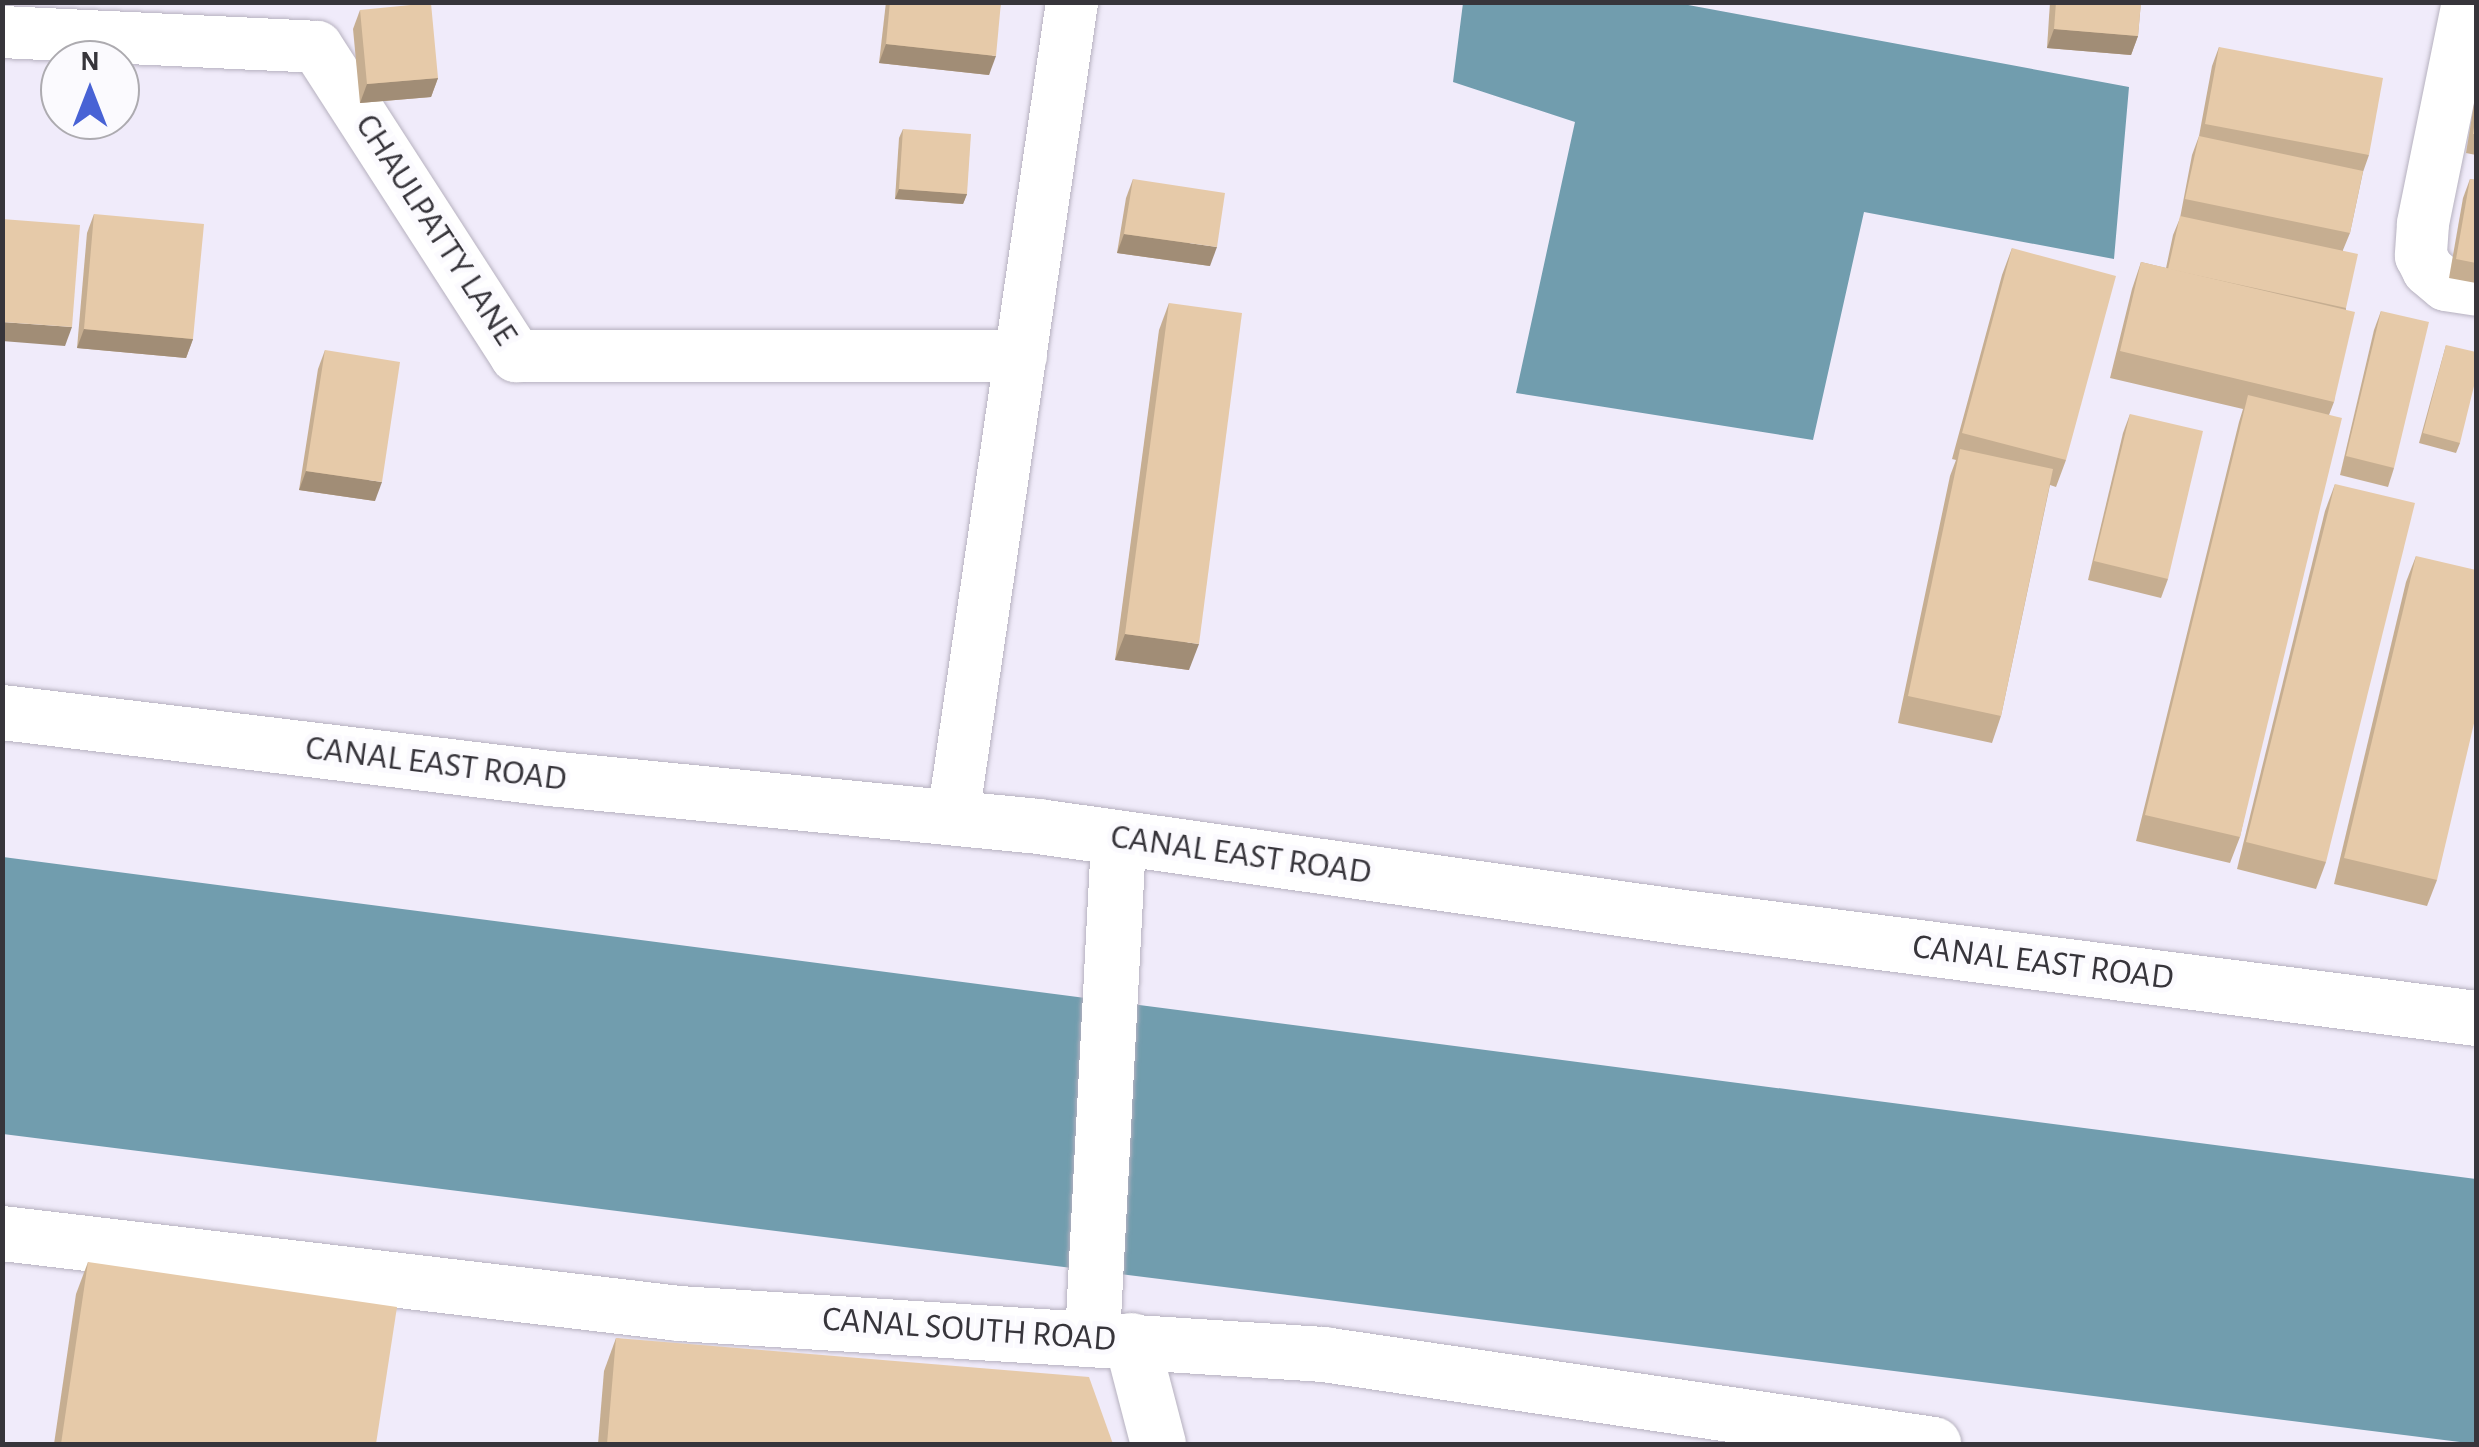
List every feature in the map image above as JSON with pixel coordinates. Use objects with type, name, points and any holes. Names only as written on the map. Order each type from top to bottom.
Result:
[{"type":"main road","name":"CANAL EAST ROAD","points":[[2,712],[549,778],[953,817],[1682,917],[2476,1018]]},
{"type":"main road","points":[[1118,838],[1112,918],[1107,1322],[1158,1444]]},
{"type":"main road","name":"CANAL SOUTH ROAD","points":[[2,1234],[679,1312],[1107,1322],[1933,1444]]},
{"type":"street","points":[[953,817],[1072,2]]},
{"type":"street","points":[[2468,2],[2423,224],[2421,256],[2428,270],[2446,284],[2476,290]]},
{"type":"street","name":"CHAULPATTY LANE","points":[[2,32],[317,47],[516,356],[1020,356]]},
{"type":"water","points":[[1672,2],[2129,87],[2114,259],[1864,212],[1813,440],[1516,393],[1575,122],[1453,82],[1463,3]]},
{"type":"water","points":[[3,857],[2476,1179],[2476,1444],[3,1134]]},
{"type":"building","points":[[890,2],[1001,2],[996,56],[886,44]]},
{"type":"building","points":[[2056,2],[2141,2],[2138,36],[2054,29]]},
{"type":"building","points":[[431,3],[438,78],[367,84],[360,10]]},
{"type":"building","points":[[2219,47],[2383,78],[2369,155],[2205,124]]},
{"type":"building","points":[[903,129],[971,134],[967,194],[899,189]]},
{"type":"building","points":[[2199,136],[2363,171],[2350,233],[2185,199]]},
{"type":"building","points":[[1133,179],[1225,193],[1217,247],[1124,234]]},
{"type":"building","points":[[2470,179],[2476,180],[2476,263],[2456,259]]},
{"type":"building","points":[[94,214],[204,224],[193,339],[84,329]]},
{"type":"building","points":[[2180,216],[2358,254],[2346,308],[2168,269]]},
{"type":"building","points":[[2,219],[80,225],[72,327],[2,322]]},
{"type":"building","points":[[2012,248],[2116,276],[2066,460],[1962,433]]},
{"type":"building","points":[[2141,262],[2355,312],[2334,402],[2120,351]]},
{"type":"building","points":[[1169,303],[1242,313],[1199,644],[1125,634]]},
{"type":"building","points":[[2381,311],[2429,322],[2394,468],[2346,456]]},
{"type":"building","points":[[2446,345],[2476,352],[2476,378],[2460,443],[2423,433]]},
{"type":"building","points":[[325,350],[400,362],[382,482],[306,471]]},
{"type":"building","points":[[2248,395],[2342,418],[2240,837],[2145,815]]},
{"type":"building","points":[[2130,414],[2203,431],[2168,579],[2094,561]]},
{"type":"building","points":[[1960,449],[2053,469],[2001,716],[1908,696]]},
{"type":"building","points":[[2335,484],[2415,503],[2326,862],[2246,842]]},
{"type":"building","points":[[2416,556],[2476,570],[2476,715],[2437,880],[2344,858]]},
{"type":"building","points":[[88,1262],[397,1307],[376,1444],[61,1444]]},
{"type":"building","points":[[616,1338],[1089,1377],[1113,1444],[607,1444]]}]
